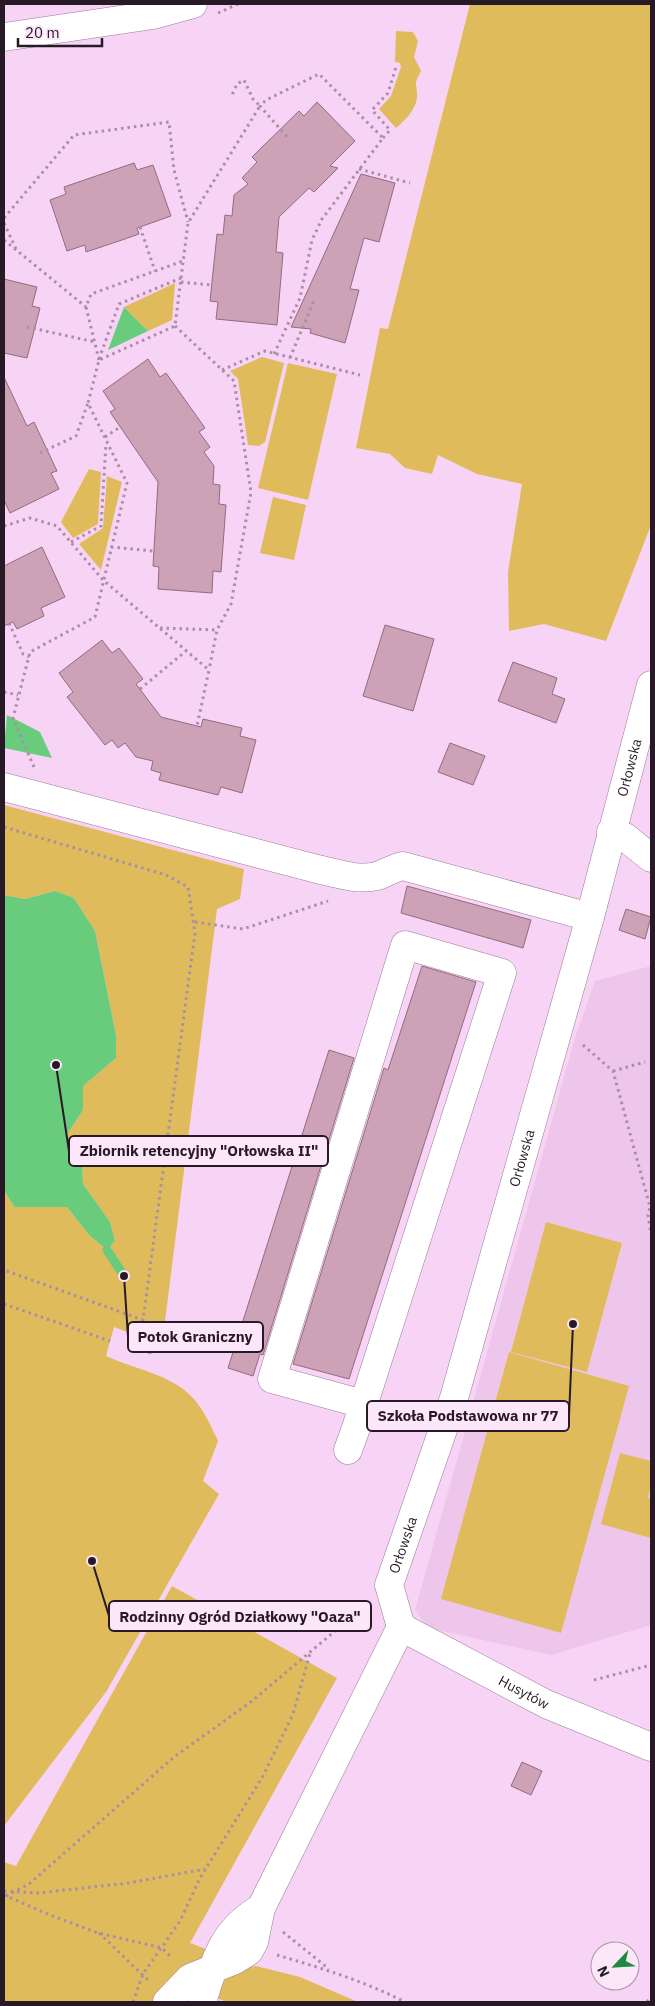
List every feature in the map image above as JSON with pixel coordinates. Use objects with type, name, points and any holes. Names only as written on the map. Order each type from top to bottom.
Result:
[{"type":"street","points":[[4,37],[152,15],[193,4]]},
{"type":"street","name":"Orłowska","points":[[401,1627],[388,1585],[454,1398],[590,917],[651,685]]},
{"type":"street","points":[[4,787],[317,870],[364,878],[377,876],[390,869],[403,866],[590,917]]},
{"type":"street","points":[[611,832],[624,837],[651,858]]},
{"type":"street","points":[[348,1450],[363,1404],[502,973],[404,945],[272,1379],[363,1404]]},
{"type":"street","points":[[202,1973],[235,1960],[249,1950],[256,1933],[262,1905],[401,1627]]},
{"type":"street","name":"Husytów","points":[[401,1627],[546,1704],[651,1747]]},
{"type":"street","points":[[168,2002],[202,1973],[236,1926],[262,1905]]},
{"type":"street","points":[[202,1973],[202,2002]]},
{"type":"path","points":[[274,354],[300,298],[312,240],[322,219],[390,130],[372,110],[388,93],[396,67]]},
{"type":"path","points":[[188,223],[260,106],[266,100],[319,74],[383,138]]},
{"type":"path","points":[[231,97],[236,84],[244,80],[253,99],[289,139]]},
{"type":"path","points":[[4,218],[74,135],[169,122],[174,170],[188,223],[175,326]]},
{"type":"path","points":[[359,169],[410,183]]},
{"type":"path","points":[[4,223],[16,250]]},
{"type":"path","points":[[140,227],[156,271]]},
{"type":"path","points":[[4,240],[86,307]]},
{"type":"path","points":[[99,360],[86,307],[91,294],[184,261]]},
{"type":"path","points":[[40,453],[76,436],[88,403],[99,360],[119,304],[181,280],[211,285]]},
{"type":"path","points":[[290,358],[315,298]]},
{"type":"path","points":[[99,360],[175,326]]},
{"type":"path","points":[[175,326],[234,381],[251,492],[231,604],[217,630],[197,726]]},
{"type":"path","points":[[27,328],[95,342]]},
{"type":"path","points":[[222,370],[265,351],[360,375]]},
{"type":"path","points":[[28,754],[13,718],[30,652],[95,617],[128,483],[88,403]]},
{"type":"path","points":[[71,542],[101,526],[106,439],[120,427]]},
{"type":"path","points":[[4,526],[30,518],[57,526],[103,580],[210,670]]},
{"type":"path","points":[[111,547],[153,550]]},
{"type":"path","points":[[10,623],[23,654],[29,657]]},
{"type":"path","points":[[159,628],[217,630]]},
{"type":"path","points":[[140,689],[186,651]]},
{"type":"path","points":[[4,692],[18,695]]},
{"type":"path","points":[[4,827],[166,875],[188,887],[195,922],[143,1320],[150,1354]]},
{"type":"path","points":[[195,922],[243,929],[333,899]]},
{"type":"path","points":[[560,1021],[575,1038],[613,1071],[651,1206],[648,1215],[651,1234]]},
{"type":"path","points":[[613,1071],[644,1062]]},
{"type":"path","points":[[4,1270],[143,1320]]},
{"type":"path","points":[[4,1304],[110,1341]]},
{"type":"path","points":[[5,1895],[29,1884],[174,1757],[252,1701],[388,1585]]},
{"type":"path","points":[[133,2002],[143,1974],[180,1921],[206,1869],[263,1776],[289,1723],[310,1653]]},
{"type":"path","points":[[594,1680],[651,1665]]},
{"type":"path","points":[[4,1891],[12,1893],[38,1892],[129,1883],[206,1869]]},
{"type":"path","points":[[5,1895],[50,1916],[98,1932],[162,1948],[202,1973]]},
{"type":"path","points":[[262,1905],[282,1931],[331,1971]]},
{"type":"path","points":[[98,1932],[143,1974],[168,2002]]},
{"type":"path","points":[[249,1950],[276,1955],[331,1971],[405,2002]]},
{"type":"path","points":[[647,2002],[651,1997]]},
{"type":"shaded area","points":[[470,4],[651,4],[651,525],[606,641],[544,624],[509,631],[508,572],[522,484],[477,474],[438,455],[432,474],[405,468],[390,454],[356,448],[380,328],[388,329]]},
{"type":"shaded area","points":[[396,31],[413,32],[418,41],[414,57],[421,71],[416,83],[417,98],[414,107],[396,128],[379,109],[391,96],[401,67],[400,63],[395,62]]},
{"type":"shaded area","points":[[175,283],[172,320],[148,331],[124,307]]},
{"type":"shaded area","points":[[124,307],[148,331],[108,350]]},
{"type":"shaded area","points":[[262,357],[284,363],[265,442],[259,446],[248,445],[238,379],[230,371]]},
{"type":"shaded area","points":[[288,363],[337,374],[308,500],[258,488]]},
{"type":"shaded area","points":[[89,469],[101,472],[98,524],[73,538],[61,522]]},
{"type":"shaded area","points":[[107,476],[122,482],[101,570],[79,544],[103,528]]},
{"type":"shaded area","points":[[273,497],[306,505],[294,560],[260,553]]},
{"type":"shaded area","points":[[7,715],[40,732],[52,758],[4,748]]},
{"type":"shaded area","points":[[4,805],[244,869],[240,899],[217,909],[162,1345],[114,1327],[106,1356],[174,1383],[193,1398],[207,1418],[218,1441],[203,1481],[219,1494],[106,1692],[4,1826],[4,1190],[14,1207],[67,1207],[89,1235],[107,1250],[115,1241],[110,1222],[83,1184],[82,1163],[70,1149],[66,1136],[83,1110],[83,1086],[116,1058],[116,1035],[95,931],[74,898],[55,891],[25,899],[4,895]]},
{"type":"shaded area","points":[[55,891],[74,898],[95,931],[116,1035],[116,1058],[83,1086],[83,1110],[66,1136],[71,1149],[82,1163],[83,1184],[110,1222],[115,1241],[107,1250],[89,1235],[67,1207],[14,1207],[4,1190],[4,895],[25,899]]},
{"type":"shaded area","points":[[651,966],[651,1625],[551,1655],[428,1628],[415,1610],[575,1038],[595,981]]},
{"type":"shaded area","points":[[546,1222],[622,1243],[587,1372],[511,1352]]},
{"type":"shaded area","points":[[509,1352],[629,1386],[561,1633],[441,1599]]},
{"type":"shaded area","points":[[620,1453],[651,1461],[651,1485],[648,1498],[651,1499],[651,1538],[601,1524]]},
{"type":"shaded area","points":[[172,1586],[337,1678],[189,1945],[191,1943],[210,1951],[160,2002],[4,2002],[4,1862],[16,1866]]},
{"type":"shaded area","points":[[256,1966],[300,1977],[358,2002],[227,2002],[214,1997],[221,1982],[229,1974],[240,1969]]},
{"type":"building","points":[[317,102],[355,141],[330,166],[338,168],[314,192],[309,188],[279,217],[276,252],[283,253],[277,325],[216,319],[218,302],[210,301],[217,234],[223,235],[225,215],[232,216],[234,195],[248,184],[242,178],[257,162],[252,157],[299,111],[304,116]]},
{"type":"building","points":[[134,163],[137,170],[153,165],[171,216],[137,228],[139,234],[119,241],[86,252],[85,245],[67,251],[50,200],[66,194],[64,187]]},
{"type":"building","points":[[361,174],[395,183],[379,242],[364,238],[350,289],[359,290],[345,343],[310,333],[311,329],[291,327]]},
{"type":"building","points":[[4,279],[37,287],[32,306],[40,308],[27,358],[4,353]]},
{"type":"building","points":[[148,359],[160,377],[166,373],[205,428],[199,432],[210,447],[204,452],[214,466],[213,484],[220,485],[219,504],[226,505],[221,572],[213,571],[212,593],[158,589],[159,567],[153,566],[158,482],[110,412],[115,409],[103,391]]},
{"type":"building","points":[[4,377],[27,426],[34,422],[57,471],[51,473],[59,489],[10,513],[4,500]]},
{"type":"building","points":[[42,547],[65,597],[41,608],[44,616],[17,629],[13,622],[4,626],[4,566]]},
{"type":"building","points":[[385,625],[434,639],[413,711],[363,696]]},
{"type":"building","points":[[102,640],[112,653],[119,648],[143,679],[136,684],[161,717],[201,727],[203,719],[242,728],[240,736],[256,740],[242,793],[221,787],[218,795],[159,780],[161,773],[151,770],[153,761],[136,757],[125,743],[118,748],[112,740],[105,745],[67,697],[73,692],[59,673]]},
{"type":"building","points":[[513,662],[557,678],[552,694],[565,699],[556,723],[498,701]]},
{"type":"building","points":[[450,743],[485,756],[473,785],[438,772]]},
{"type":"building","points":[[407,886],[531,920],[523,948],[401,913]]},
{"type":"building","points":[[626,909],[651,917],[645,939],[619,930]]},
{"type":"building","points":[[422,966],[476,982],[349,1379],[293,1364],[384,1068],[388,1070]]},
{"type":"building","points":[[329,1050],[354,1058],[263,1355],[260,1354],[253,1376],[228,1368]]},
{"type":"building","points":[[522,1762],[542,1771],[531,1795],[511,1786]]},
{"type":"waterway","points":[[107,1250],[124,1276]]},
{"type":"place","name":"Zbiornik retencyjny \"Orłowska II\"","points":[[56,1065]]},
{"type":"place","name":"Potok Graniczny","points":[[124,1276]]},
{"type":"place","name":"Szkoła Podstawowa nr 77","points":[[573,1324]]},
{"type":"place","name":"Rodzinny Ogród Działkowy \"Oaza\"","points":[[92,1561]]}]
